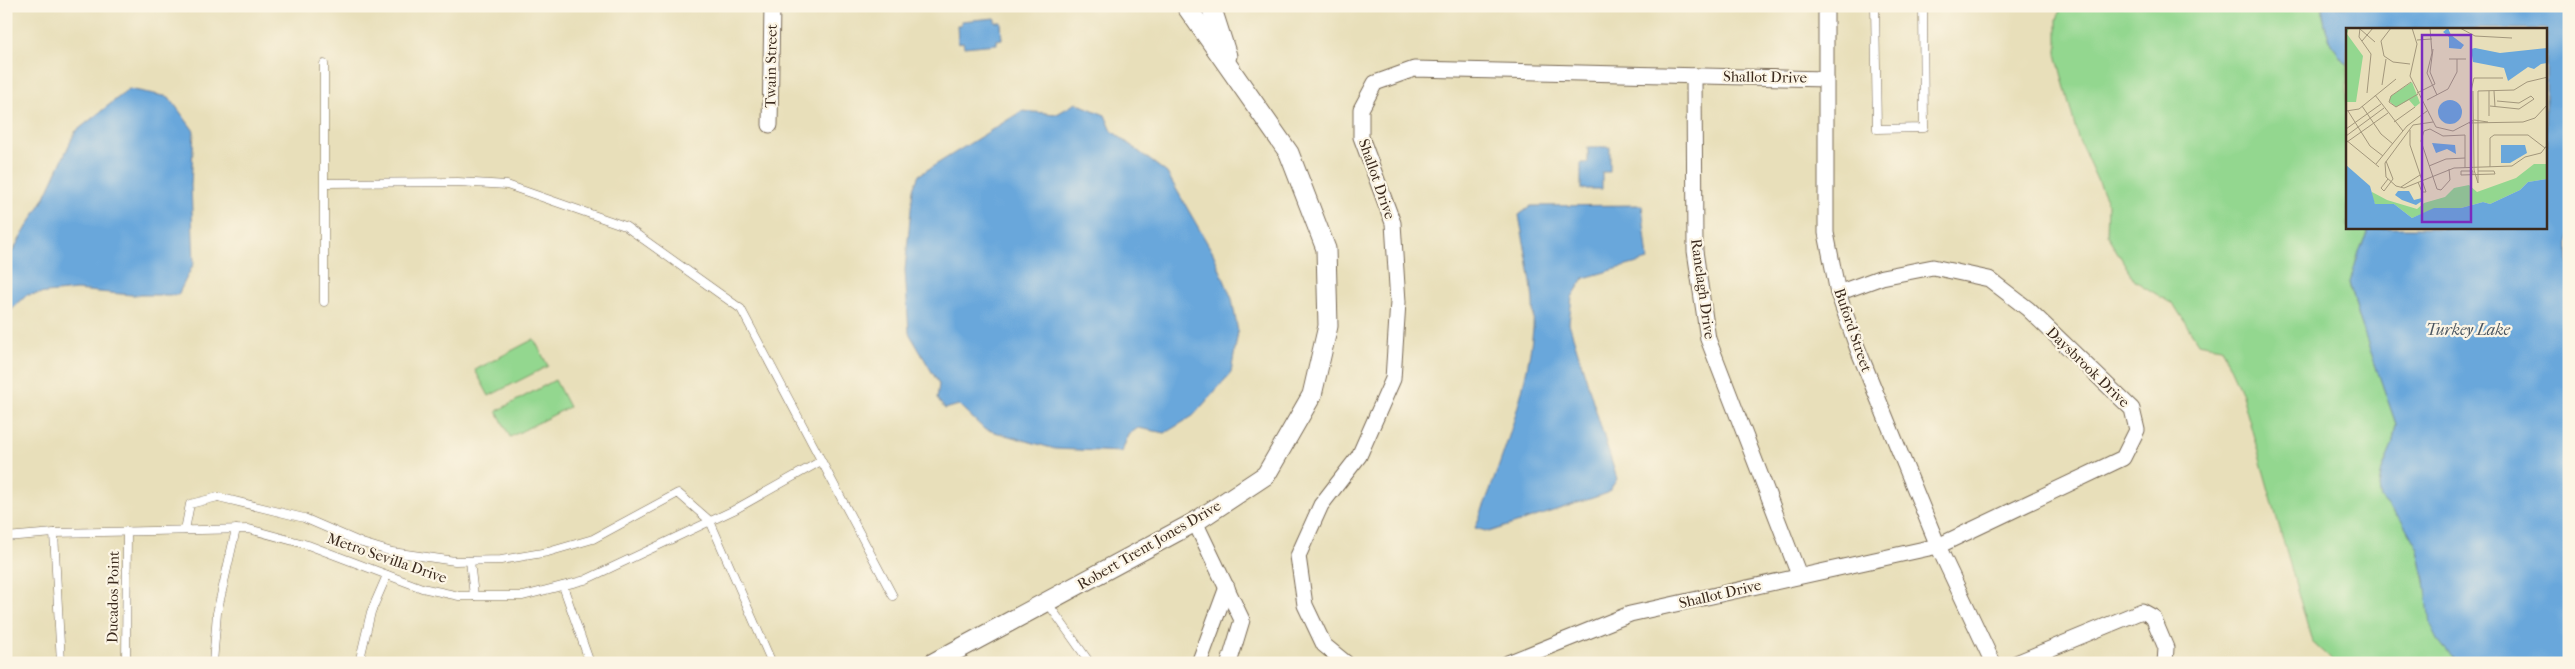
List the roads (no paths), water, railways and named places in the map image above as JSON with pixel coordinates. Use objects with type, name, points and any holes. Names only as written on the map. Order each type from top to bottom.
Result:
[{"type":"street","name":"Twain Street","points":[[770,125],[772,6]]},
{"type":"street","name":"Robert Trent Jones Drive","points":[[933,663],[1195,522],[1266,475],[1312,395],[1328,326],[1326,249],[1289,153],[1186,6]]},
{"type":"street","name":"Robert Trent Jones Drive","points":[[1211,6],[1232,74]]},
{"type":"street","name":"Buford Street","points":[[1826,6],[1826,232],[1838,293],[1857,346],[1938,546],[1993,663]]},
{"type":"street","name":"Shallot Drive","points":[[1346,663],[1324,645],[1306,605],[1298,556],[1321,505],[1359,456],[1393,379],[1398,302],[1393,223],[1361,137],[1361,109],[1375,83],[1414,70],[1826,79]]},
{"type":"street","name":"Ranelagh Drive","points":[[1694,76],[1695,251],[1708,340],[1799,575]]},
{"type":"street","name":"Daysbrook Drive","points":[[1838,293],[1882,277],[1933,267],[1989,279],[2028,309],[2132,410],[2137,430],[2123,458],[1938,546]]},
{"type":"street","points":[[1195,522],[1227,588],[1242,620],[1230,661],[1202,656],[1227,588]]},
{"type":"street","name":"Shallot Drive","points":[[1508,663],[1630,614],[1799,575],[1938,546]]},
{"type":"street","points":[[2016,663],[2142,611],[2153,617],[2166,648],[2164,663]]},
{"type":"lane","points":[[1875,6],[1877,129],[1924,128],[1923,6]]},
{"type":"lane","points":[[324,64],[324,302]]},
{"type":"lane","points":[[325,183],[458,182],[507,185],[625,226],[740,309],[893,596]]},
{"type":"lane","name":"Metro Sevilla Drive","points":[[6,537],[54,533],[249,529],[308,545],[422,588],[459,596],[523,596],[585,580],[710,521],[821,461]]},
{"type":"lane","points":[[185,530],[190,504],[218,497],[304,518],[362,543],[392,552],[456,561],[501,560],[548,552],[593,539],[678,493],[710,521],[772,663]]},
{"type":"lane","points":[[212,663],[217,613],[236,529]]},
{"type":"lane","name":"Ducados Point","points":[[126,663],[127,531]]},
{"type":"lane","points":[[54,533],[61,663]]},
{"type":"lane","points":[[470,561],[474,596]]},
{"type":"lane","points":[[359,663],[371,612],[387,575]]},
{"type":"lane","points":[[563,586],[590,663]]},
{"type":"lane","points":[[1047,602],[1090,663]]},
{"type":"water","name":"Turkey Lake","points":[[2323,6],[2569,6],[2569,663],[2457,663],[2437,639],[2430,625],[2425,580],[2418,549],[2404,524],[2381,499],[2379,487],[2382,470],[2392,446],[2396,424],[2359,318],[2350,282],[2369,229],[2548,229],[2548,28],[2346,28],[2346,64],[2329,38],[2323,15]]},
{"type":"water","points":[[995,18],[995,22],[1001,22],[1002,39],[997,40],[997,44],[964,47],[963,42],[958,43],[957,25],[961,25],[961,21]]},
{"type":"water","points":[[129,89],[169,97],[194,131],[191,185],[194,263],[178,295],[132,295],[76,290],[27,295],[6,315],[6,262],[45,197],[75,132]]},
{"type":"water","points":[[1076,103],[1105,115],[1112,131],[1167,173],[1213,253],[1232,299],[1238,332],[1231,373],[1193,416],[1165,433],[1138,428],[1128,435],[1122,452],[1055,449],[984,429],[959,405],[945,409],[937,399],[939,384],[909,333],[905,270],[913,189],[919,175],[1022,111],[1057,114]]},
{"type":"water","points":[[1588,147],[1610,147],[1610,172],[1602,172],[1602,189],[1581,189],[1581,163],[1588,163]]},
{"type":"water","points":[[1642,205],[1648,260],[1584,278],[1572,297],[1569,323],[1617,479],[1608,493],[1489,532],[1475,528],[1511,430],[1530,354],[1534,315],[1533,301],[1519,215],[1531,206]]}]
